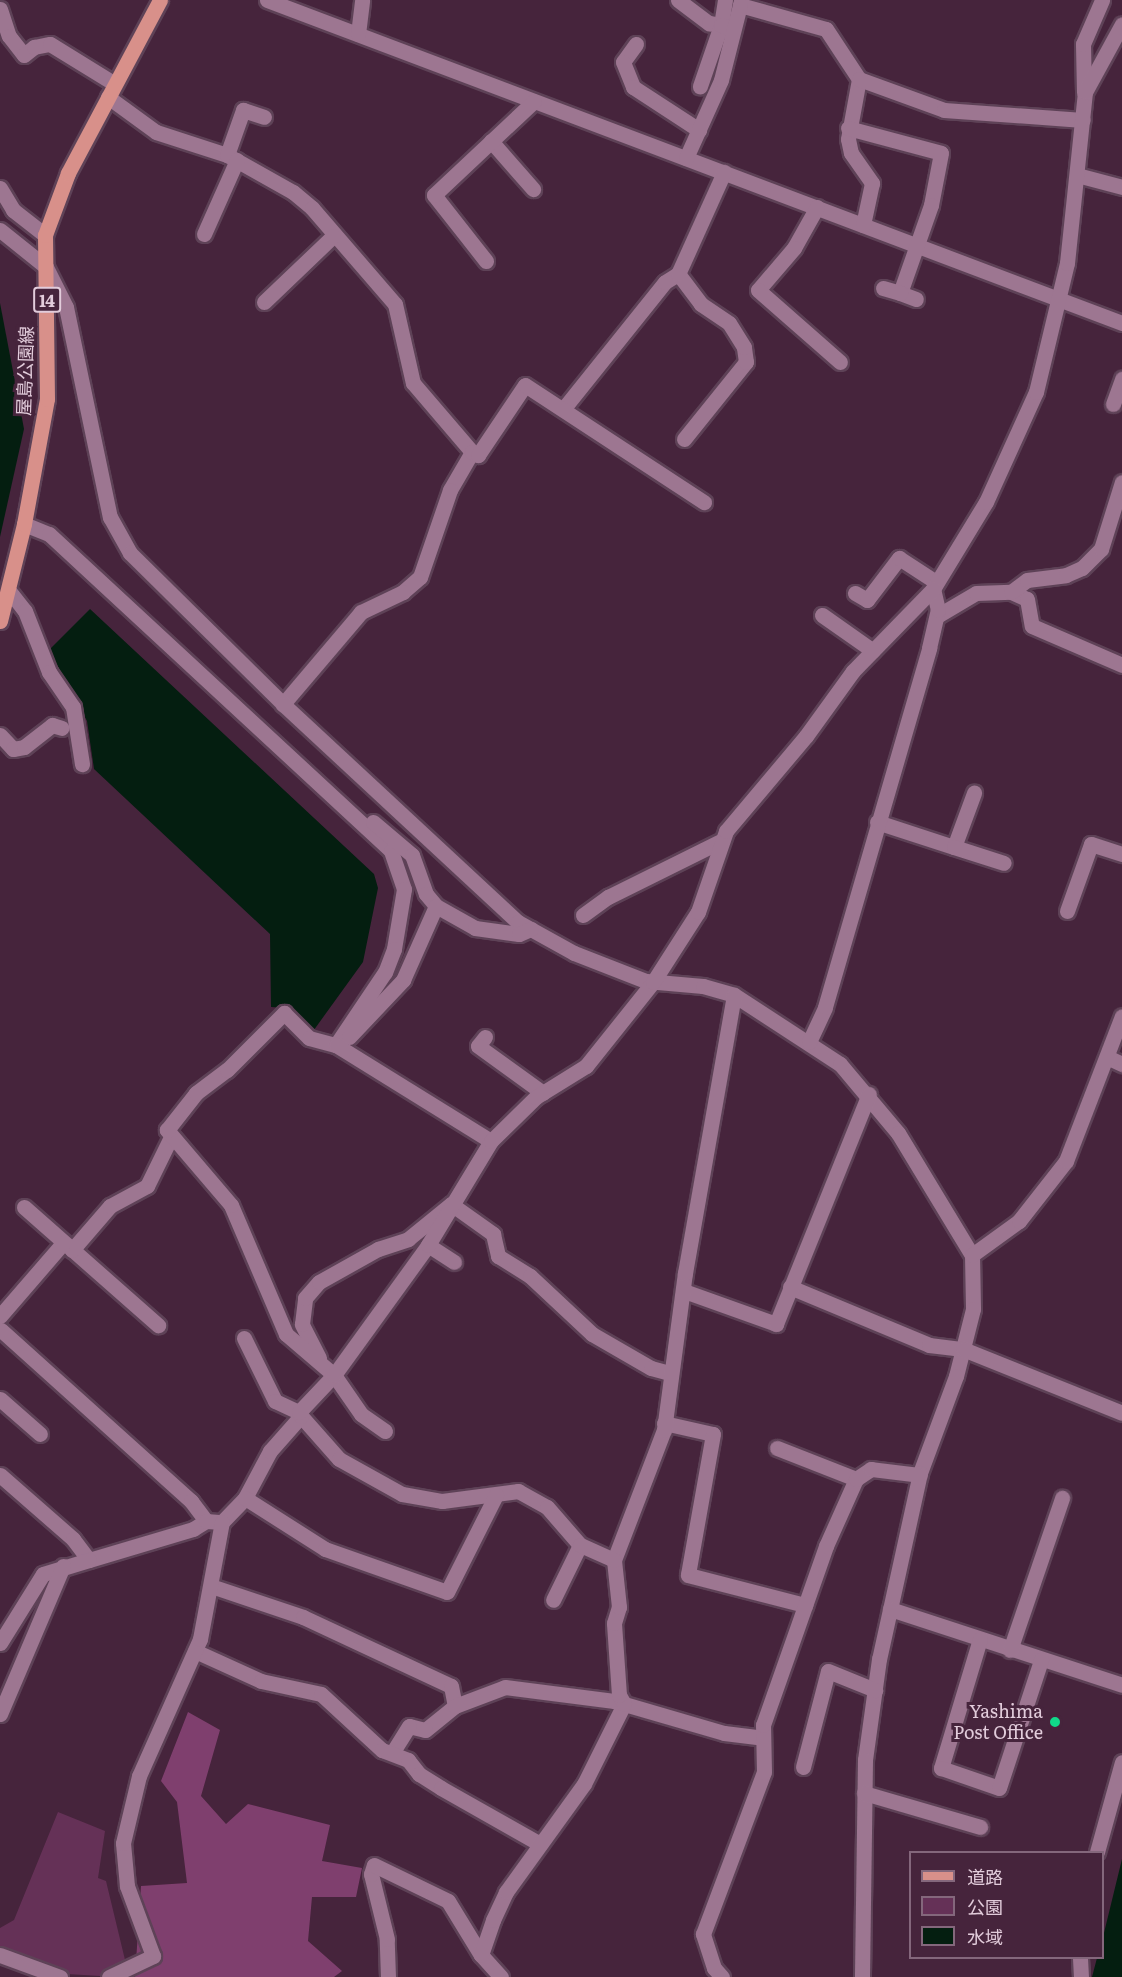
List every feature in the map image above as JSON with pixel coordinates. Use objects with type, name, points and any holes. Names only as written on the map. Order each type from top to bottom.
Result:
[{"type":"main road","name":"屋島公園線","points":[[0,621],[10,592],[47,399],[45,235],[68,173],[159,0]]},
{"type":"street","points":[[267,0],[1122,323]]},
{"type":"street","points":[[358,34],[362,0]]},
{"type":"street","points":[[678,0],[709,23],[728,26]]},
{"type":"street","points":[[686,158],[722,80],[728,26],[725,0]]},
{"type":"street","points":[[1085,92],[1080,92],[1083,44],[1102,0]]},
{"type":"street","points":[[700,86],[740,2],[826,29],[859,80],[944,110],[1083,120]]},
{"type":"street","points":[[0,9],[9,36],[24,55],[50,44],[111,91],[156,132],[232,158],[293,192],[395,304],[412,382],[472,452],[478,455],[525,384],[704,502]]},
{"type":"street","points":[[109,1977],[153,1956],[127,1886],[123,1842],[139,1776],[195,1651],[211,1586],[222,1522],[245,1498],[270,1451],[332,1374],[428,1245],[491,1141],[543,1093],[586,1066],[653,982],[698,912],[721,842],[873,651],[935,585],[986,502],[1036,392],[1059,298],[1077,175],[1085,92],[1122,24]]},
{"type":"street","points":[[636,44],[622,62],[633,87],[699,130]]},
{"type":"street","points":[[859,80],[848,128],[851,153],[872,183],[863,225]]},
{"type":"street","points":[[486,261],[434,195],[534,101]]},
{"type":"street","points":[[204,234],[232,158],[243,110],[264,117]]},
{"type":"street","points":[[848,128],[941,153],[917,245],[900,293]]},
{"type":"street","points":[[491,141],[533,189]]},
{"type":"street","points":[[564,408],[665,282],[678,274],[724,172]]},
{"type":"street","points":[[1077,175],[1122,187]]},
{"type":"street","points":[[0,188],[13,210],[45,235]]},
{"type":"street","points":[[817,207],[794,248],[758,290],[840,362]]},
{"type":"street","points":[[0,230],[46,267],[66,307],[92,447],[119,539],[283,704],[531,929],[574,953],[653,982],[702,986],[734,995],[840,1064],[869,1094],[924,1173],[972,1255],[973,1309],[963,1349],[920,1475],[890,1609],[875,1690],[864,1793],[862,1977]]},
{"type":"street","points":[[264,302],[333,236]]},
{"type":"street","points":[[678,274],[701,304],[729,323],[744,347],[746,362],[684,439]]},
{"type":"street","points":[[883,288],[916,299]]},
{"type":"street","points":[[1113,404],[1122,379]]},
{"type":"street","points":[[283,704],[361,612],[403,592],[420,577],[450,490],[472,452]]},
{"type":"street","points":[[1011,592],[1027,580],[1066,575],[1091,561],[1101,549],[1122,482]]},
{"type":"street","points":[[24,524],[49,534],[342,803],[391,851],[404,889],[402,915],[386,972],[336,1045]]},
{"type":"street","points":[[809,1042],[825,1007],[937,616],[935,585],[899,558],[867,600],[855,593]]},
{"type":"street","points":[[10,592],[25,611],[49,672],[73,707],[82,764]]},
{"type":"street","points":[[937,616],[976,593],[1011,592],[1027,599],[1032,626],[1122,665]]},
{"type":"street","points":[[822,615],[873,651]]},
{"type":"street","points":[[0,735],[13,750],[24,747],[52,725],[62,728]]},
{"type":"street","points":[[954,847],[974,793]]},
{"type":"street","points":[[342,803],[352,806],[412,855],[426,894],[436,906],[475,928],[519,934],[531,929]]},
{"type":"street","points":[[877,822],[1004,863]]},
{"type":"street","points":[[583,915],[608,897],[721,842]]},
{"type":"street","points":[[1067,911],[1090,844],[1122,854]]},
{"type":"street","points":[[336,1045],[385,1003],[403,980],[436,906]]},
{"type":"street","points":[[624,1704],[619,1695],[614,1623],[619,1607],[614,1560],[664,1423],[670,1373],[734,995]]},
{"type":"street","points":[[332,1374],[286,1334],[231,1205],[171,1137],[168,1130],[196,1093],[227,1070],[284,1013],[309,1038],[336,1045],[491,1141]]},
{"type":"street","points":[[972,1255],[1018,1221],[1051,1184],[1084,1121],[1122,1016]]},
{"type":"street","points":[[485,1036],[478,1046],[543,1093]]},
{"type":"street","points":[[1107,1057],[1122,1064]]},
{"type":"street","points":[[684,1291],[776,1324],[869,1094]]},
{"type":"street","points":[[171,1137],[147,1186],[110,1206],[68,1246],[0,1326],[191,1501],[206,1521]]},
{"type":"street","points":[[451,1204],[493,1234],[498,1256],[530,1276],[592,1334],[651,1368],[670,1373]]},
{"type":"street","points":[[386,1431],[361,1414],[305,1335],[305,1298],[319,1282],[378,1249],[408,1239],[451,1204]]},
{"type":"street","points":[[24,1207],[158,1325]]},
{"type":"street","points":[[428,1245],[454,1262]]},
{"type":"street","points":[[790,1287],[929,1345],[963,1349],[1122,1413]]},
{"type":"street","points":[[244,1338],[275,1401],[300,1414],[339,1459],[402,1494],[442,1501],[518,1491],[548,1507],[580,1545],[614,1560]]},
{"type":"street","points":[[0,1399],[40,1434]]},
{"type":"street","points":[[664,1423],[713,1434],[688,1575],[805,1605]]},
{"type":"street","points":[[777,1448],[856,1479]]},
{"type":"street","points":[[722,1977],[714,1968],[703,1934],[764,1772],[763,1725],[805,1605],[856,1479],[871,1469],[920,1475]]},
{"type":"street","points":[[0,1475],[72,1539],[89,1560]]},
{"type":"street","points":[[245,1498],[326,1549],[447,1592],[496,1495]]},
{"type":"street","points":[[1010,1650],[1062,1498]]},
{"type":"street","points":[[1,1639],[29,1589],[43,1574],[63,1566],[193,1530],[206,1521],[222,1522]]},
{"type":"street","points":[[553,1600],[580,1545]]},
{"type":"street","points":[[0,1714],[63,1566]]},
{"type":"street","points":[[211,1586],[303,1617],[451,1686],[455,1706]]},
{"type":"street","points":[[890,1609],[1122,1685]]},
{"type":"street","points":[[980,1639],[941,1768],[999,1788],[1041,1660]]},
{"type":"street","points":[[195,1651],[261,1681],[321,1695],[382,1750],[408,1760],[419,1774],[540,1844]]},
{"type":"street","points":[[803,1767],[828,1671],[875,1690]]},
{"type":"street","points":[[392,1753],[409,1726],[425,1730],[455,1706],[506,1687],[624,1704],[724,1733],[763,1738]]},
{"type":"street","points":[[481,1955],[506,1892],[584,1784],[624,1704]]},
{"type":"street","points":[[1097,1851],[1122,1762]]},
{"type":"street","points":[[864,1793],[980,1827]]},
{"type":"street","points":[[388,1977],[385,1926],[371,1874],[374,1865],[448,1902],[481,1955],[501,1977]]},
{"type":"street","points":[[0,1955],[60,1977]]},
{"type":"street","points":[[1080,1959],[1082,1977]]},
{"type":"green space","points":[[58,1812],[105,1831],[98,1878],[106,1881],[126,1964],[100,1976],[67,1974],[0,1950],[0,1928],[14,1920]]},
{"type":"shaded area","points":[[188,1712],[220,1730],[201,1796],[226,1824],[248,1804],[330,1825],[322,1861],[362,1868],[356,1897],[312,1897],[308,1941],[342,1971],[334,1977],[135,1977],[141,1886],[187,1883],[177,1802],[161,1781]]},
{"type":"water","points":[[0,303],[24,429],[0,537]]},
{"type":"water","points":[[90,609],[374,874],[378,888],[363,962],[311,1034],[288,1008],[271,1007],[270,934],[94,769],[87,721],[49,650]]},
{"type":"water","points":[[1122,1859],[1122,1977],[1092,1977],[1097,1959],[1104,1959],[1104,1933]]},
{"type":"place","name":"Yashima Post Office","points":[[1055,1722]]}]
